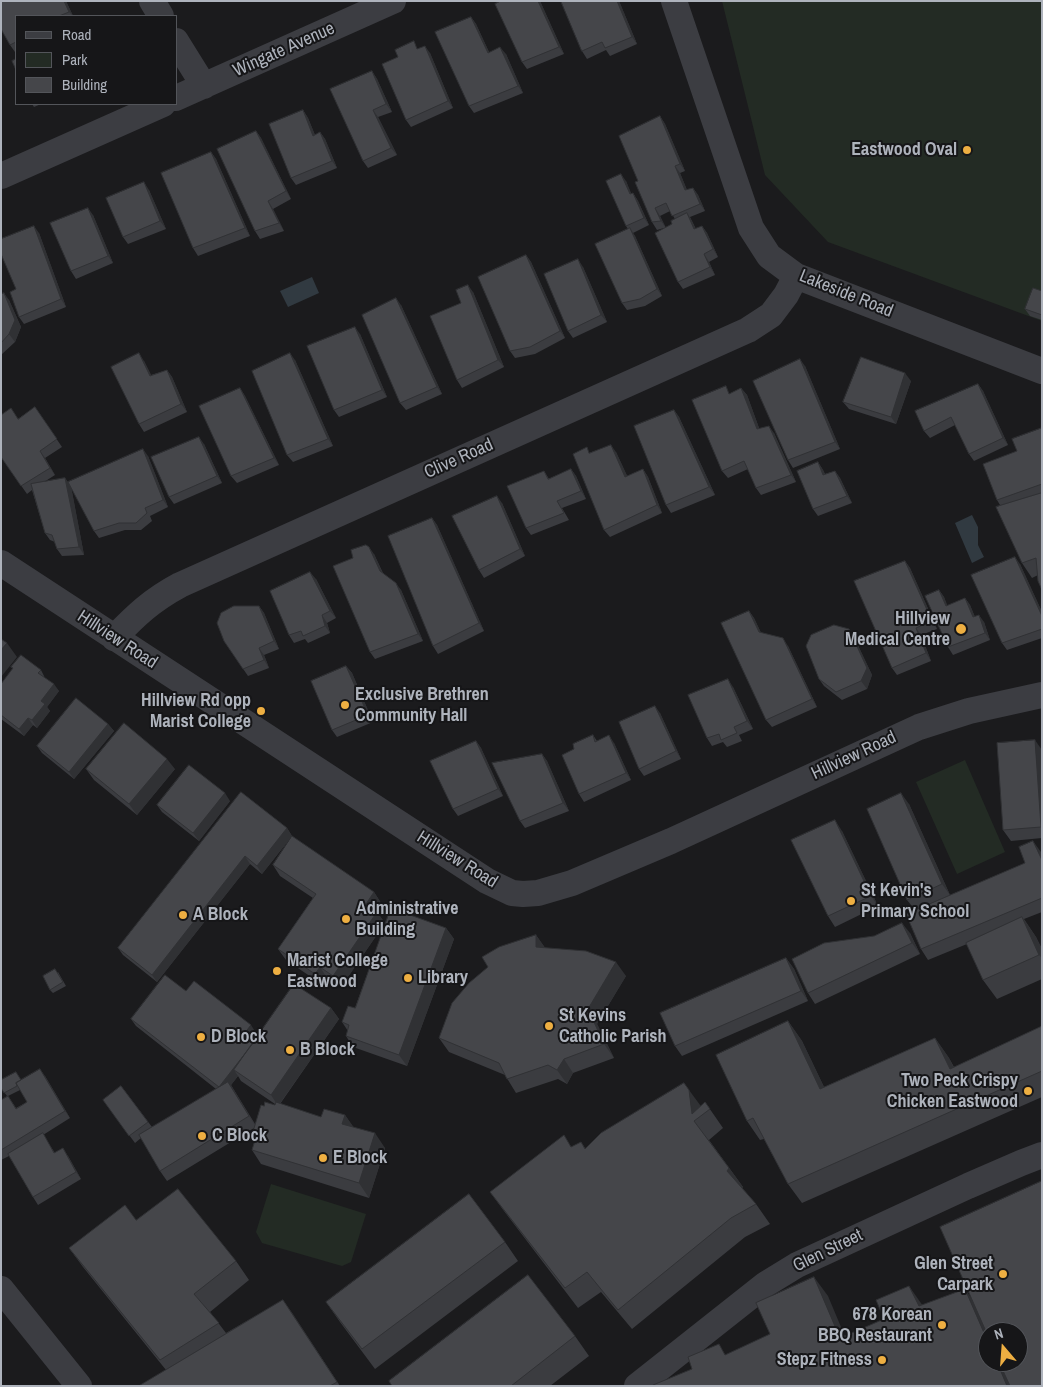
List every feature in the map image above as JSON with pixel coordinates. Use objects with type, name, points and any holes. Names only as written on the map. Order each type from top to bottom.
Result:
[{"type":"street","points":[[152,1],[160,15]]},
{"type":"street","name":"Wingate Avenue","points":[[178,97],[392,1]]},
{"type":"street","name":"Lakeside Road","points":[[674,1],[751,228],[769,256],[796,276],[1042,371]]},
{"type":"street","points":[[178,44],[204,86]]},
{"type":"street","points":[[1,176],[161,105]]},
{"type":"street","name":"Clive Road","points":[[114,638],[158,597],[180,584],[748,330],[771,315],[796,276]]},
{"type":"street","name":"Hillview Road","points":[[1,563],[487,881],[512,893],[523,894],[552,890],[581,880],[671,841],[919,727],[969,711],[1042,696]]},
{"type":"street","name":"Glen Street","points":[[637,1386],[766,1284],[797,1265],[994,1174],[1042,1155]]},
{"type":"street","points":[[1,1289],[79,1386]]},
{"type":"green space","points":[[722,1],[1042,1],[1042,321],[828,242],[765,175]]},
{"type":"green space","points":[[965,760],[1005,852],[957,874],[916,782]]},
{"type":"green space","points":[[271,1184],[366,1214],[351,1262],[342,1266],[262,1243],[256,1232]]},
{"type":"shaded area","points":[[312,277],[319,293],[288,307],[280,291]]},
{"type":"shaded area","points":[[972,515],[978,527],[978,545],[984,557],[972,563],[955,523]]},
{"type":"building","points":[[1,1],[64,1],[69,12],[62,15],[15,15],[15,42],[10,45],[1,29]]},
{"type":"building","points":[[501,1],[538,1],[559,47],[522,62],[495,4]]},
{"type":"building","points":[[561,1],[617,1],[632,37],[605,48],[602,42],[582,51]]},
{"type":"building","points":[[471,17],[488,53],[500,47],[518,86],[469,106],[435,32]]},
{"type":"building","points":[[414,41],[417,49],[425,46],[448,101],[406,120],[382,64],[398,57],[395,50]]},
{"type":"building","points":[[372,71],[386,104],[373,110],[391,148],[363,161],[330,89]]},
{"type":"building","points":[[303,110],[313,136],[320,132],[332,161],[291,178],[269,124]]},
{"type":"building","points":[[660,116],[680,164],[675,166],[685,190],[693,188],[700,204],[672,216],[666,203],[655,208],[661,221],[652,222],[635,182],[638,181],[619,136]]},
{"type":"building","points":[[256,131],[286,191],[268,201],[279,223],[255,231],[217,149]]},
{"type":"building","points":[[211,152],[245,228],[193,248],[161,173]]},
{"type":"building","points":[[621,174],[630,194],[633,193],[644,218],[626,226],[606,181]]},
{"type":"building","points":[[144,182],[160,221],[123,237],[106,198]]},
{"type":"building","points":[[88,208],[108,256],[71,271],[50,223]]},
{"type":"building","points":[[687,213],[694,229],[702,226],[713,249],[704,254],[710,267],[678,282],[655,233],[672,224],[671,221]]},
{"type":"building","points":[[34,226],[61,299],[19,317],[10,292],[16,289],[1,254],[1,239]]},
{"type":"building","points":[[630,228],[657,289],[640,299],[622,303],[595,244]]},
{"type":"building","points":[[526,255],[560,331],[530,347],[510,351],[478,277]]},
{"type":"building","points":[[578,259],[601,315],[568,331],[544,274]]},
{"type":"building","points":[[468,285],[498,360],[457,380],[430,316],[461,303],[456,290]]},
{"type":"building","points":[[1033,288],[1042,291],[1042,315],[1025,309]]},
{"type":"building","points":[[4,293],[15,320],[9,334],[1,343],[1,294]]},
{"type":"building","points":[[396,298],[437,387],[400,403],[362,315]]},
{"type":"building","points":[[355,327],[382,390],[334,410],[307,346]]},
{"type":"building","points":[[139,353],[150,376],[167,370],[181,404],[139,424],[111,367]]},
{"type":"building","points":[[290,353],[328,439],[287,455],[252,371]]},
{"type":"building","points":[[861,357],[905,373],[891,417],[843,402]]},
{"type":"building","points":[[800,359],[835,442],[788,460],[753,381]]},
{"type":"building","points":[[978,384],[1003,438],[969,454],[951,417],[924,431],[915,411]]},
{"type":"building","points":[[726,386],[729,394],[741,388],[757,429],[769,426],[791,475],[756,488],[744,461],[722,471],[692,400]]},
{"type":"building","points":[[240,388],[274,458],[231,476],[199,406]]},
{"type":"building","points":[[35,407],[57,439],[40,451],[50,468],[21,486],[1,457],[1,415],[11,408],[18,419]]},
{"type":"building","points":[[674,410],[709,487],[666,505],[634,426]]},
{"type":"building","points":[[1042,428],[1042,484],[997,500],[983,464],[1017,451],[1012,439]]},
{"type":"building","points":[[199,437],[217,476],[169,497],[151,457]]},
{"type":"building","points":[[611,445],[625,477],[643,469],[657,505],[604,530],[573,454],[587,447],[589,453]]},
{"type":"building","points":[[143,449],[163,500],[145,508],[147,513],[136,523],[119,523],[94,531],[68,482]]},
{"type":"building","points":[[818,462],[823,475],[835,471],[847,496],[813,509],[797,471]]},
{"type":"building","points":[[571,469],[581,491],[557,501],[564,513],[526,528],[507,486],[544,471],[548,479]]},
{"type":"building","points":[[65,478],[79,547],[57,549],[52,535],[45,533],[31,484]]},
{"type":"building","points":[[1042,493],[1042,590],[1038,581],[1036,558],[1022,563],[996,507]]},
{"type":"building","points":[[497,496],[520,549],[479,570],[452,516]]},
{"type":"building","points":[[432,518],[479,623],[433,646],[388,536]]},
{"type":"building","points":[[366,545],[369,547],[380,571],[396,583],[418,634],[370,652],[333,566],[353,558],[351,550]]},
{"type":"building","points":[[1015,557],[1042,616],[1042,629],[1002,643],[971,575]]},
{"type":"building","points":[[905,561],[932,621],[916,628],[926,653],[892,668],[854,581]]},
{"type":"building","points":[[310,572],[330,611],[322,615],[325,626],[303,636],[301,631],[289,635],[270,591]]},
{"type":"building","points":[[939,590],[946,606],[965,598],[973,617],[979,615],[985,633],[948,647],[925,596]]},
{"type":"building","points":[[234,606],[259,606],[274,641],[259,648],[264,660],[243,669],[224,641],[217,623],[221,613]]},
{"type":"building","points":[[749,611],[759,632],[783,638],[812,699],[766,720],[721,623]]},
{"type":"building","points":[[834,625],[849,629],[867,668],[861,681],[836,692],[819,679],[806,646],[811,635]]},
{"type":"building","points":[[1,639],[7,643],[1,650]]},
{"type":"building","points":[[21,655],[41,670],[38,673],[54,684],[41,701],[45,704],[32,720],[28,718],[19,729],[1,715],[1,684]]},
{"type":"building","name":"Exclusive Brethren Community Hall","points":[[346,666],[368,715],[332,730],[311,681]]},
{"type":"building","points":[[728,679],[747,721],[734,727],[737,733],[721,740],[719,734],[707,738],[688,695]]},
{"type":"building","points":[[76,698],[108,724],[69,772],[37,746]]},
{"type":"building","points":[[655,706],[676,751],[639,769],[619,722]]},
{"type":"building","points":[[124,723],[167,759],[129,804],[86,769]]},
{"type":"building","points":[[593,735],[595,742],[609,735],[626,773],[579,794],[562,755],[574,749],[573,744]]},
{"type":"building","points":[[1035,740],[1041,827],[1003,830],[997,743]]},
{"type":"building","points":[[476,741],[498,789],[453,809],[430,761]]},
{"type":"building","points":[[542,754],[563,803],[520,821],[492,763]]},
{"type":"building","points":[[189,765],[225,793],[193,833],[157,805]]},
{"type":"building","name":"A Block","points":[[241,792],[287,828],[257,866],[245,856],[152,975],[118,948]]},
{"type":"building","points":[[901,793],[942,884],[907,900],[867,809]]},
{"type":"building","points":[[835,820],[871,896],[828,916],[791,840]]},
{"type":"building","name":"Administrative Building","points":[[292,836],[374,892],[366,904],[377,912],[333,976],[320,967],[315,974],[278,949],[316,894],[273,865]]},
{"type":"building","points":[[1033,841],[1042,860],[1042,898],[921,949],[906,914],[1025,863],[1019,847]]},
{"type":"building","name":"Library","points":[[391,908],[446,928],[399,1055],[346,1036],[349,1025],[342,1022],[348,1006],[355,1008]]},
{"type":"building","points":[[1022,917],[1039,955],[983,980],[966,943]]},
{"type":"building","points":[[902,923],[912,943],[808,993],[792,959],[824,943],[874,936]]},
{"type":"building","points":[[536,935],[536,947],[586,951],[616,962],[588,1009],[604,1044],[564,1059],[557,1070],[548,1065],[507,1079],[499,1063],[439,1038],[452,1003],[469,983],[488,967],[482,957],[499,947]]},
{"type":"building","points":[[786,958],[801,991],[675,1046],[660,1013]]},
{"type":"building","points":[[55,969],[63,982],[50,990],[43,976]]},
{"type":"building","name":"D Block","points":[[165,975],[186,991],[194,981],[251,1025],[244,1034],[254,1042],[219,1087],[131,1019]]},
{"type":"building","name":"B Block","points":[[294,984],[331,1008],[271,1095],[234,1070]]},
{"type":"building","points":[[788,1021],[820,1089],[935,1038],[950,1069],[1042,1026],[1042,1071],[788,1184],[753,1118],[747,1121],[716,1055]]},
{"type":"building","points":[[40,1069],[65,1111],[1,1150],[1,1100],[8,1096],[16,1109],[27,1102],[16,1083]]},
{"type":"building","points":[[16,1072],[21,1080],[16,1083],[17,1086],[4,1093],[1,1088],[1,1080]]},
{"type":"building","name":"C Block","points":[[228,1082],[249,1116],[160,1171],[139,1135]]},
{"type":"building","points":[[684,1083],[689,1090],[692,1114],[705,1102],[710,1109],[694,1121],[729,1168],[727,1171],[756,1204],[731,1218],[618,1310],[587,1272],[565,1288],[490,1192],[564,1135],[571,1147],[581,1142],[585,1149],[601,1133]]},
{"type":"building","points":[[121,1086],[148,1122],[129,1136],[103,1100]]},
{"type":"building","name":"E Block","points":[[265,1102],[275,1105],[276,1102],[321,1117],[324,1109],[345,1115],[342,1124],[375,1133],[359,1183],[252,1150],[256,1137],[252,1135],[261,1105],[264,1106]]},
{"type":"building","points":[[43,1133],[54,1153],[63,1148],[76,1172],[33,1197],[8,1154]]},
{"type":"building","name":"Glen Street Carpark","points":[[1042,1181],[1042,1386],[1010,1386],[1004,1372],[1028,1372],[1028,1322],[982,1322],[940,1227]]},
{"type":"building","points":[[178,1189],[236,1261],[194,1294],[219,1323],[160,1360],[69,1248],[125,1205],[136,1220]]},
{"type":"building","points":[[469,1194],[505,1242],[362,1349],[326,1302]]},
{"type":"building","points":[[528,1275],[575,1336],[511,1386],[392,1386],[389,1381]]},
{"type":"building","points":[[814,1277],[840,1338],[884,1319],[876,1300],[909,1286],[919,1306],[965,1289],[979,1322],[978,1372],[1001,1372],[1007,1386],[653,1385],[692,1369],[688,1357],[719,1344],[725,1355],[770,1334],[756,1303]]},
{"type":"building","points":[[283,1300],[337,1382],[330,1386],[139,1386]]},
{"type":"place","name":"Eastwood Oval","points":[[967,150]]},
{"type":"place","name":"Hillview Medical Centre","points":[[961,629]]},
{"type":"place","name":"Exclusive Brethren Community Hall","points":[[345,705]]},
{"type":"place","name":"Hillview Rd opp Marist College","points":[[261,711]]},
{"type":"place","name":"St Kevin's Primary School","points":[[851,901]]},
{"type":"place","name":"A Block","points":[[183,915]]},
{"type":"place","name":"Administrative Building","points":[[346,919]]},
{"type":"place","name":"Marist College Eastwood","points":[[277,971]]},
{"type":"place","name":"Library","points":[[408,978]]},
{"type":"place","name":"St Kevins Catholic Parish","points":[[549,1026]]},
{"type":"place","name":"D Block","points":[[201,1037]]},
{"type":"place","name":"B Block","points":[[290,1050]]},
{"type":"place","name":"Two Peck Crispy Chicken Eastwood","points":[[1028,1091]]},
{"type":"place","name":"C Block","points":[[202,1136]]},
{"type":"place","name":"E Block","points":[[323,1158]]},
{"type":"place","name":"Glen Street Carpark","points":[[1003,1274]]},
{"type":"place","name":"678 Korean BBQ Restaurant","points":[[942,1325]]},
{"type":"place","name":"Stepz Fitness","points":[[882,1360]]}]
